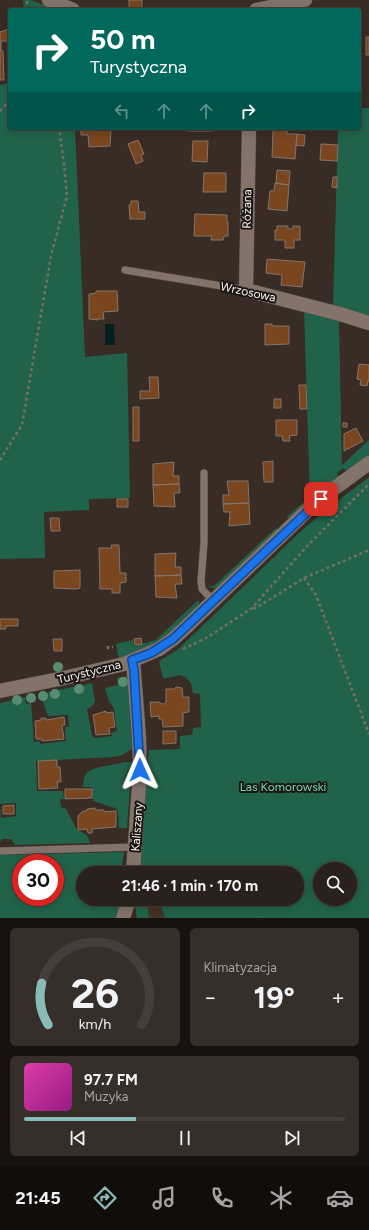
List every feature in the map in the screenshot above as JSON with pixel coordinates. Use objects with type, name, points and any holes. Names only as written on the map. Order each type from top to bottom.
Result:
[{"type":"street","points":[[48,0],[68,8]]},
{"type":"street","points":[[266,8],[305,0]]},
{"type":"street","name":"Różana","points":[[246,290],[248,130]]},
{"type":"street","name":"Wrzosowa","points":[[246,290],[369,323]]},
{"type":"street","name":"Turystyczna","points":[[0,691],[94,672],[151,653],[173,639],[321,499],[369,462]]},
{"type":"street","name":"Kaliszany","points":[[132,660],[140,752],[140,790],[134,866]]},
{"type":"street","points":[[123,918],[127,906]]},
{"type":"lane","name":"Wrzosowa","points":[[125,270],[246,290]]},
{"type":"lane","points":[[204,473],[204,551],[201,581],[202,589],[213,601]]},
{"type":"lane","points":[[0,851],[135,847]]},
{"type":"path","points":[[0,110],[8,102]]},
{"type":"path","points":[[0,460],[22,425],[38,340],[51,256],[67,196],[61,130]]},
{"type":"path","points":[[178,651],[208,637],[252,608],[308,545],[369,484]]},
{"type":"path","points":[[252,608],[256,608],[304,578],[369,550]]},
{"type":"path","points":[[304,578],[316,595],[369,734]]},
{"type":"path","points":[[108,646],[108,648],[114,647]]},
{"type":"shaded area","points":[[135,906],[176,906],[177,918],[137,918]]},
{"type":"green space","points":[[23,0],[31,0],[51,8],[24,8]]},
{"type":"green space","points":[[8,83],[8,130],[75,130],[85,357],[127,353],[130,498],[89,499],[89,510],[44,512],[45,558],[0,559],[0,85]]},
{"type":"green space","points":[[361,108],[369,108],[369,318],[333,309],[338,130],[361,130]]},
{"type":"green space","points":[[304,311],[339,320],[342,465],[369,440],[369,456],[347,472],[343,468],[337,473],[339,478],[290,520],[287,517],[310,496]]},
{"type":"green space","name":"Las Komorowski","points":[[369,477],[369,918],[165,918],[162,906],[304,906],[304,866],[138,866],[141,818],[149,750],[180,749],[180,736],[192,735],[193,728],[201,727],[200,694],[193,693],[191,683],[183,676],[180,675],[163,678],[159,661],[176,651],[299,533],[322,513]]},
{"type":"green space","points":[[276,528],[278,530],[217,589],[206,586],[214,586]]},
{"type":"green space","points":[[198,600],[200,606],[167,636],[142,651],[119,659],[116,644],[133,640],[134,646],[156,640]]},
{"type":"green space","points":[[131,675],[133,748],[122,755],[114,757],[36,761],[37,791],[63,791],[64,799],[60,799],[61,807],[66,809],[77,830],[87,835],[90,843],[15,845],[11,839],[2,839],[0,842],[0,805],[1,818],[16,816],[16,803],[0,804],[0,703],[25,697],[26,704],[31,703],[34,742],[40,741],[40,744],[66,741],[65,727],[69,727],[68,715],[48,716],[40,694],[92,683],[95,702],[87,709],[92,736],[95,738],[112,736],[111,733],[117,731],[114,708],[109,701],[105,688],[118,685],[117,678]]},
{"type":"green space","points":[[125,762],[132,762],[127,828],[119,828],[118,811],[115,808],[93,801],[92,787],[83,787],[83,783],[86,775],[91,770]]},
{"type":"green space","points":[[124,852],[122,866],[76,866],[76,906],[123,906],[119,918],[0,918],[0,855],[12,855],[12,906],[64,906],[64,854],[41,854]]},
{"type":"green space","points":[[135,906],[147,906],[149,918],[137,918]]},
{"type":"water","points":[[105,324],[114,324],[115,345],[105,345]]},
{"type":"building","points":[[129,0],[142,0],[142,8],[129,8]]},
{"type":"building","points":[[8,30],[8,41],[1,41],[1,51],[3,51],[4,80],[0,80],[0,32]]},
{"type":"building","points":[[366,37],[369,37],[369,55],[366,55]]},
{"type":"building","points":[[81,130],[111,130],[110,146],[89,147],[88,135],[81,135]]},
{"type":"building","points":[[188,130],[212,130],[212,131]]},
{"type":"building","points":[[273,130],[287,131],[287,134],[297,134],[295,159],[272,157]]},
{"type":"building","points":[[297,134],[305,135],[304,146],[296,145]]},
{"type":"building","points":[[138,140],[144,154],[141,155],[143,161],[136,164],[128,144]]},
{"type":"building","points":[[193,141],[208,141],[207,162],[192,161]]},
{"type":"building","points":[[321,144],[338,145],[337,161],[320,160]]},
{"type":"building","points":[[277,170],[290,171],[289,185],[276,183]]},
{"type":"building","points":[[204,173],[226,173],[226,192],[203,192]]},
{"type":"building","points":[[333,177],[337,177],[337,188],[332,187]]},
{"type":"building","points":[[275,183],[289,185],[287,211],[268,209],[270,191],[274,191]]},
{"type":"building","points":[[131,201],[138,201],[139,212],[145,212],[145,219],[130,219],[129,205],[131,205]]},
{"type":"building","points":[[195,214],[227,215],[228,236],[224,236],[223,240],[211,240],[212,236],[194,236]]},
{"type":"building","points":[[277,226],[288,226],[288,229],[293,229],[293,226],[300,226],[300,240],[294,240],[294,248],[285,248],[285,240],[275,240],[275,230],[277,230]]},
{"type":"building","points":[[267,259],[305,262],[302,287],[281,285],[282,275],[266,273]]},
{"type":"building","points":[[96,291],[117,291],[118,311],[103,312],[104,319],[89,319],[89,294],[96,293]]},
{"type":"building","points":[[265,324],[272,324],[272,326],[289,326],[289,344],[265,345]]},
{"type":"building","points":[[359,364],[369,365],[369,381],[367,386],[360,385],[361,380],[357,379]]},
{"type":"building","points":[[149,377],[158,377],[159,398],[140,399],[140,391],[150,391]]},
{"type":"building","points":[[299,385],[306,385],[307,409],[300,409]]},
{"type":"building","points":[[274,399],[281,399],[281,408],[274,408]]},
{"type":"building","points":[[133,407],[139,407],[139,441],[133,441]]},
{"type":"building","points":[[276,420],[297,420],[297,435],[289,436],[290,441],[283,441],[282,436],[276,436]]},
{"type":"building","points":[[343,423],[347,423],[347,427],[343,427]]},
{"type":"building","points":[[356,428],[363,441],[344,451],[344,434]]},
{"type":"building","points":[[273,461],[273,482],[264,482],[263,462]]},
{"type":"building","points":[[174,462],[173,476],[179,476],[179,484],[153,485],[153,464]]},
{"type":"building","points":[[227,481],[248,481],[249,503],[223,504],[223,495],[229,495]]},
{"type":"building","points":[[179,484],[180,493],[174,493],[175,507],[154,506],[153,485]]},
{"type":"building","points":[[117,499],[128,499],[128,507],[117,507]]},
{"type":"building","points":[[249,503],[250,524],[229,526],[230,512],[224,512],[223,504]]},
{"type":"building","points":[[50,518],[59,518],[60,531],[51,531]]},
{"type":"building","points":[[111,545],[119,545],[120,573],[126,573],[126,582],[120,583],[120,593],[112,593],[112,589],[100,589],[99,548],[112,548]]},
{"type":"building","points":[[176,553],[175,567],[181,567],[181,575],[155,576],[155,554]]},
{"type":"building","points":[[80,570],[80,588],[54,588],[54,571]]},
{"type":"building","points":[[181,575],[182,584],[175,584],[177,598],[156,597],[155,576]]},
{"type":"building","points":[[0,619],[18,619],[18,626],[6,626],[6,629],[0,629]]},
{"type":"building","points":[[141,638],[142,644],[135,645],[134,639]]},
{"type":"building","points":[[53,639],[62,639],[62,651],[54,651]]},
{"type":"building","points":[[176,687],[182,688],[183,697],[189,697],[189,712],[183,712],[183,726],[163,727],[162,719],[159,719],[159,716],[151,717],[150,702],[159,702],[164,704],[166,702],[166,689],[174,689]]},
{"type":"building","points":[[106,711],[106,713],[113,712],[115,727],[109,728],[110,734],[96,735],[93,715]]},
{"type":"building","points":[[64,717],[65,725],[62,725],[64,739],[42,741],[42,739],[36,739],[35,721],[41,720],[41,718],[46,718],[46,720]]},
{"type":"building","points":[[163,731],[176,731],[176,743],[163,744]]},
{"type":"building","points":[[57,760],[57,767],[60,767],[61,782],[57,782],[58,788],[39,789],[38,761]]},
{"type":"building","points":[[65,789],[92,789],[92,798],[65,799]]},
{"type":"building","points":[[14,805],[14,814],[3,814],[3,806]]},
{"type":"building","points":[[95,808],[95,810],[104,810],[104,812],[116,811],[116,827],[92,829],[92,833],[88,833],[87,829],[78,830],[78,816],[83,811],[87,811],[87,809]]},
{"type":"route","points":[[140,770],[139,737],[132,660],[151,653],[173,639],[321,499]]}]
